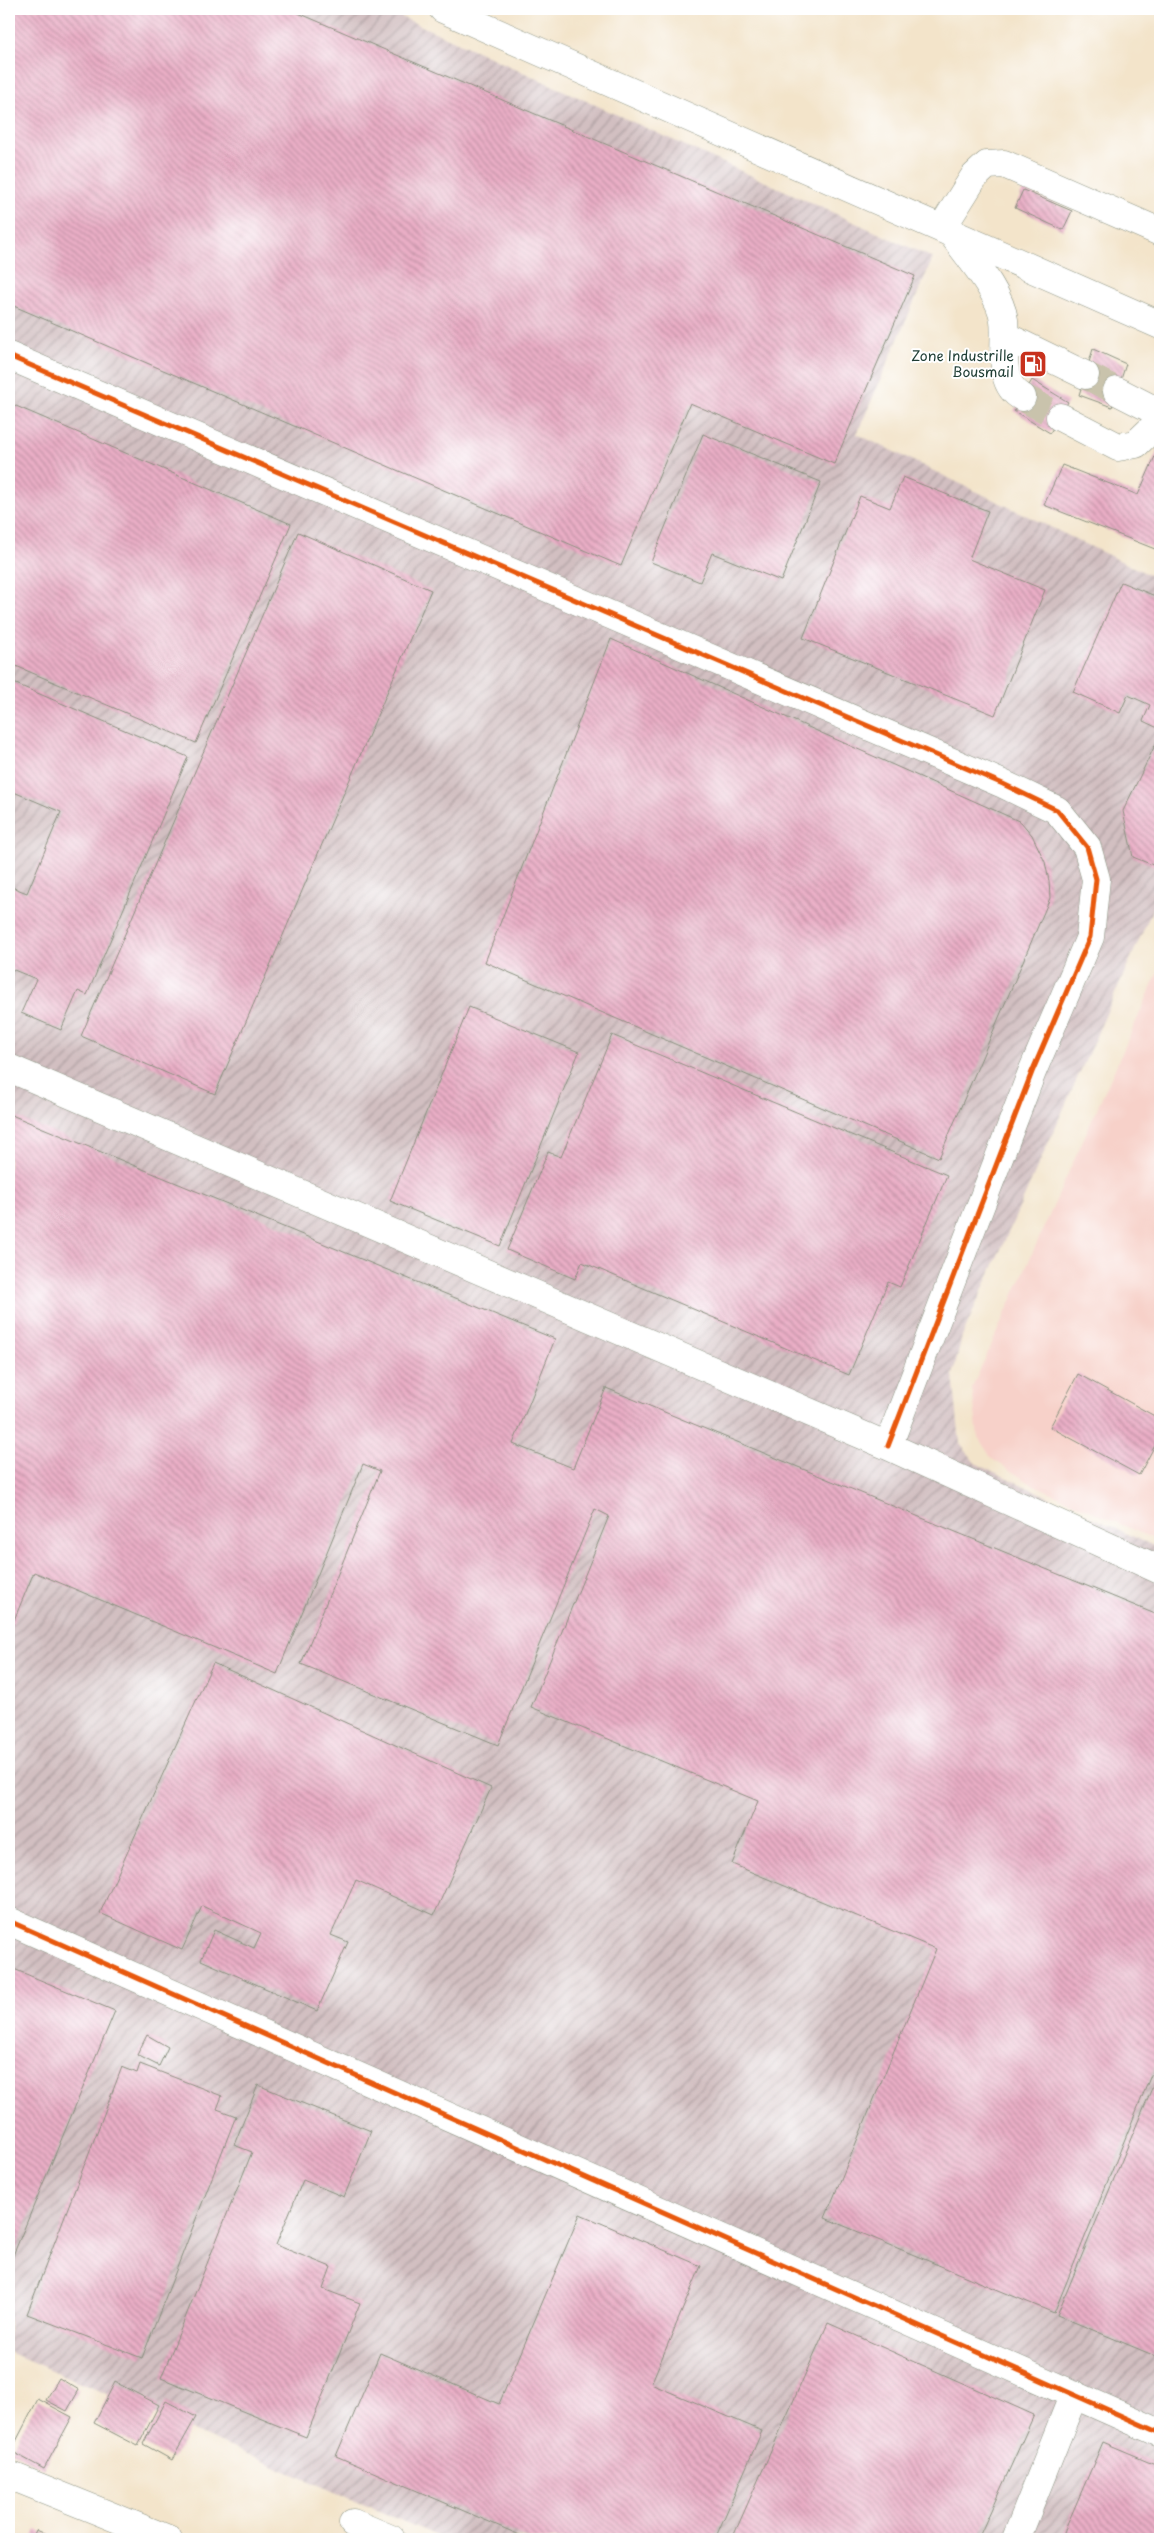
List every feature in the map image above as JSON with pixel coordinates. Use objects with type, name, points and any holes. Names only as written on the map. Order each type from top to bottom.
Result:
[{"type":"street","points":[[442,9],[1160,325]]},
{"type":"street","points":[[946,230],[974,177],[987,165],[1004,164],[1160,232]]},
{"type":"street","points":[[946,230],[999,302],[1004,318],[1006,380],[1014,393],[1022,397]]},
{"type":"street","points":[[1005,336],[1085,375]]},
{"type":"street","points":[[9,356],[1002,784],[1057,810],[1087,846],[1096,879],[1090,937],[1032,1072],[888,1446]]},
{"type":"street","points":[[1117,391],[1160,413]]},
{"type":"street","points":[[1060,417],[1118,447],[1136,444],[1160,421]]},
{"type":"street","points":[[9,1068],[888,1446],[1160,1570]]},
{"type":"street","points":[[9,1921],[1160,2433]]},
{"type":"street","points":[[1016,2539],[1074,2394]]},
{"type":"street","points":[[9,2475],[168,2539]]},
{"type":"street","points":[[353,2523],[391,2539]]},
{"type":"shaded area","points":[[9,9],[384,9],[933,258],[857,434],[1160,580],[1160,893],[962,1336],[953,1375],[960,1443],[975,1463],[1160,1549],[1160,2539],[444,2539],[9,2352]]},
{"type":"shaded area","points":[[1160,968],[1160,1542],[1030,1483],[992,1459],[978,1437],[972,1388]]},
{"type":"building","points":[[9,9],[289,9],[915,276],[834,464],[690,403],[621,566],[9,304]]},
{"type":"building","points":[[1023,190],[1072,211],[1063,230],[1015,208]]},
{"type":"building","points":[[1093,349],[1126,364],[1112,407],[1079,395]]},
{"type":"building","points":[[1032,380],[1068,402],[1050,433],[1014,411]]},
{"type":"building","points":[[9,403],[291,524],[196,743],[9,663]]},
{"type":"building","points":[[703,434],[821,482],[781,581],[712,553],[700,582],[651,562]]},
{"type":"building","points":[[1160,445],[1160,551],[1044,505],[1062,465],[1138,495]]},
{"type":"building","points":[[903,477],[988,511],[969,559],[1045,590],[995,715],[803,638],[860,496],[890,508]]},
{"type":"building","points":[[298,532],[431,590],[215,1094],[81,1036]]},
{"type":"building","points":[[1121,582],[1160,598],[1160,729],[1143,721],[1150,705],[1128,695],[1120,713],[1073,692]]},
{"type":"building","points":[[611,639],[1021,822],[1032,835],[1045,862],[1050,898],[939,1158],[485,962]]},
{"type":"building","points":[[9,681],[188,757],[87,995],[78,991],[61,1030],[21,1013],[36,979],[9,968],[9,886],[27,893],[61,812],[9,790]]},
{"type":"building","points":[[1160,735],[1160,868],[1133,857],[1123,811]]},
{"type":"building","points":[[469,1007],[579,1052],[500,1246],[390,1201]]},
{"type":"building","points":[[612,1035],[947,1175],[900,1287],[888,1282],[849,1375],[582,1262],[575,1279],[507,1250],[548,1152],[561,1157]]},
{"type":"building","points":[[9,1114],[555,1339],[513,1444],[573,1468],[606,1388],[1160,1616],[1160,2053],[1054,2313],[825,2218],[936,1949],[732,1864],[758,1801],[531,1707],[609,1516],[595,1509],[498,1745],[301,1664],[380,1471],[363,1464],[277,1674],[34,1572],[9,1632]]},
{"type":"building","points":[[1078,1374],[1160,1419],[1160,1436],[1139,1475],[1050,1427]]},
{"type":"building","points":[[213,1663],[491,1788],[434,1915],[356,1880],[331,1935],[348,1942],[317,2011],[201,1960],[214,1930],[254,1948],[261,1933],[202,1906],[182,1950],[100,1913]]},
{"type":"building","points":[[9,1967],[115,2011],[9,2265]]},
{"type":"building","points":[[147,2035],[168,2047],[159,2066],[137,2055]]},
{"type":"building","points":[[140,2064],[222,2096],[217,2109],[236,2116],[142,2358],[27,2314],[122,2067],[137,2073]]},
{"type":"building","points":[[1160,2069],[1160,2358],[1057,2315]]},
{"type":"building","points":[[258,2085],[371,2131],[344,2197],[303,2180],[276,2245],[331,2267],[323,2289],[360,2303],[306,2437],[161,2378],[252,2152],[234,2145]]},
{"type":"building","points":[[580,2214],[701,2266],[651,2384],[762,2431],[715,2539],[529,2539],[336,2456],[380,2353],[499,2404]]},
{"type":"building","points":[[828,2323],[1034,2415],[978,2539],[732,2539]]},
{"type":"building","points":[[59,2378],[79,2390],[67,2411],[46,2400]]},
{"type":"building","points":[[115,2382],[159,2405],[138,2446],[94,2423]]},
{"type":"building","points":[[38,2399],[72,2417],[44,2469],[11,2451]]},
{"type":"building","points":[[166,2401],[196,2417],[172,2460],[143,2444]]},
{"type":"building","points":[[1103,2442],[1160,2466],[1160,2539],[1061,2539]]},
{"type":"building","points":[[36,2530],[59,2539],[32,2539]]},
{"type":"tunnel","points":[[1085,375],[1117,391]]},
{"type":"tunnel","points":[[1022,397],[1060,417]]},
{"type":"cycle path","points":[[9,356],[1003,784],[1057,810],[1087,847],[1096,879],[1090,937],[1032,1072],[888,1446]]},
{"type":"cycle path","points":[[9,1921],[1160,2433]]},
{"type":"place","name":"Zone Industrille Bousmail","points":[[1033,364]]}]
